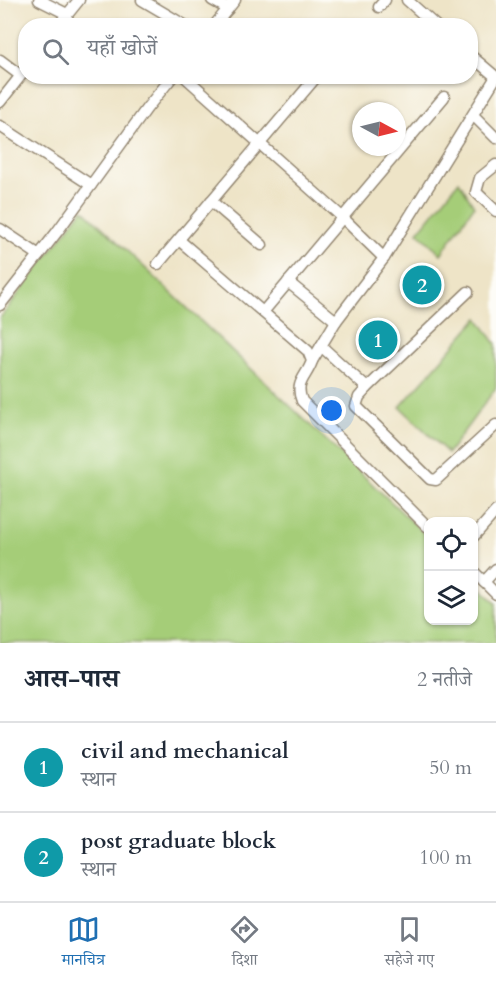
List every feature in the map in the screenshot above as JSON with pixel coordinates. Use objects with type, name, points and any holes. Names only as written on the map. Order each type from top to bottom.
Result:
[{"type":"street","points":[[39,0],[67,14]]},
{"type":"street","points":[[64,18],[79,0]]},
{"type":"street","points":[[142,0],[172,18]]},
{"type":"street","points":[[212,0],[232,4],[221,18]]},
{"type":"street","points":[[407,0],[427,18]]},
{"type":"street","points":[[0,60],[18,69]]},
{"type":"street","points":[[424,522],[302,401],[298,393],[299,384],[336,321],[384,258],[496,77],[478,62]]},
{"type":"street","points":[[0,102],[18,79]]},
{"type":"street","points":[[0,305],[166,84]]},
{"type":"street","points":[[193,84],[342,217],[384,258]]},
{"type":"street","points":[[158,264],[310,84]]},
{"type":"street","points":[[263,312],[444,97]]},
{"type":"street","points":[[473,115],[496,138]]},
{"type":"street","points":[[0,126],[91,185]]},
{"type":"street","points":[[496,165],[480,178],[476,192],[496,211]]},
{"type":"street","points":[[211,201],[262,244]]},
{"type":"street","points":[[0,229],[39,255]]},
{"type":"street","points":[[179,240],[309,351],[312,361]]},
{"type":"street","points":[[288,282],[336,321]]},
{"type":"street","points":[[468,292],[367,388],[359,397],[356,406],[430,479],[436,480],[496,425]]},
{"type":"street","points":[[321,346],[367,388]]},
{"type":"street","points":[[478,531],[496,511]]},
{"type":"street","points":[[484,582],[496,569]]},
{"type":"street","points":[[478,576],[496,594]]},
{"type":"green space","points":[[459,181],[474,206],[441,254],[418,232]]},
{"type":"green space","points":[[83,209],[424,533],[424,625],[478,625],[478,584],[496,603],[496,643],[0,643],[0,318]]},
{"type":"green space","points":[[478,318],[496,344],[496,388],[448,453],[400,407]]},
{"type":"place","name":"post graduate block","points":[[422,285]]},
{"type":"place","name":"civil and mechanical","points":[[378,340]]}]
